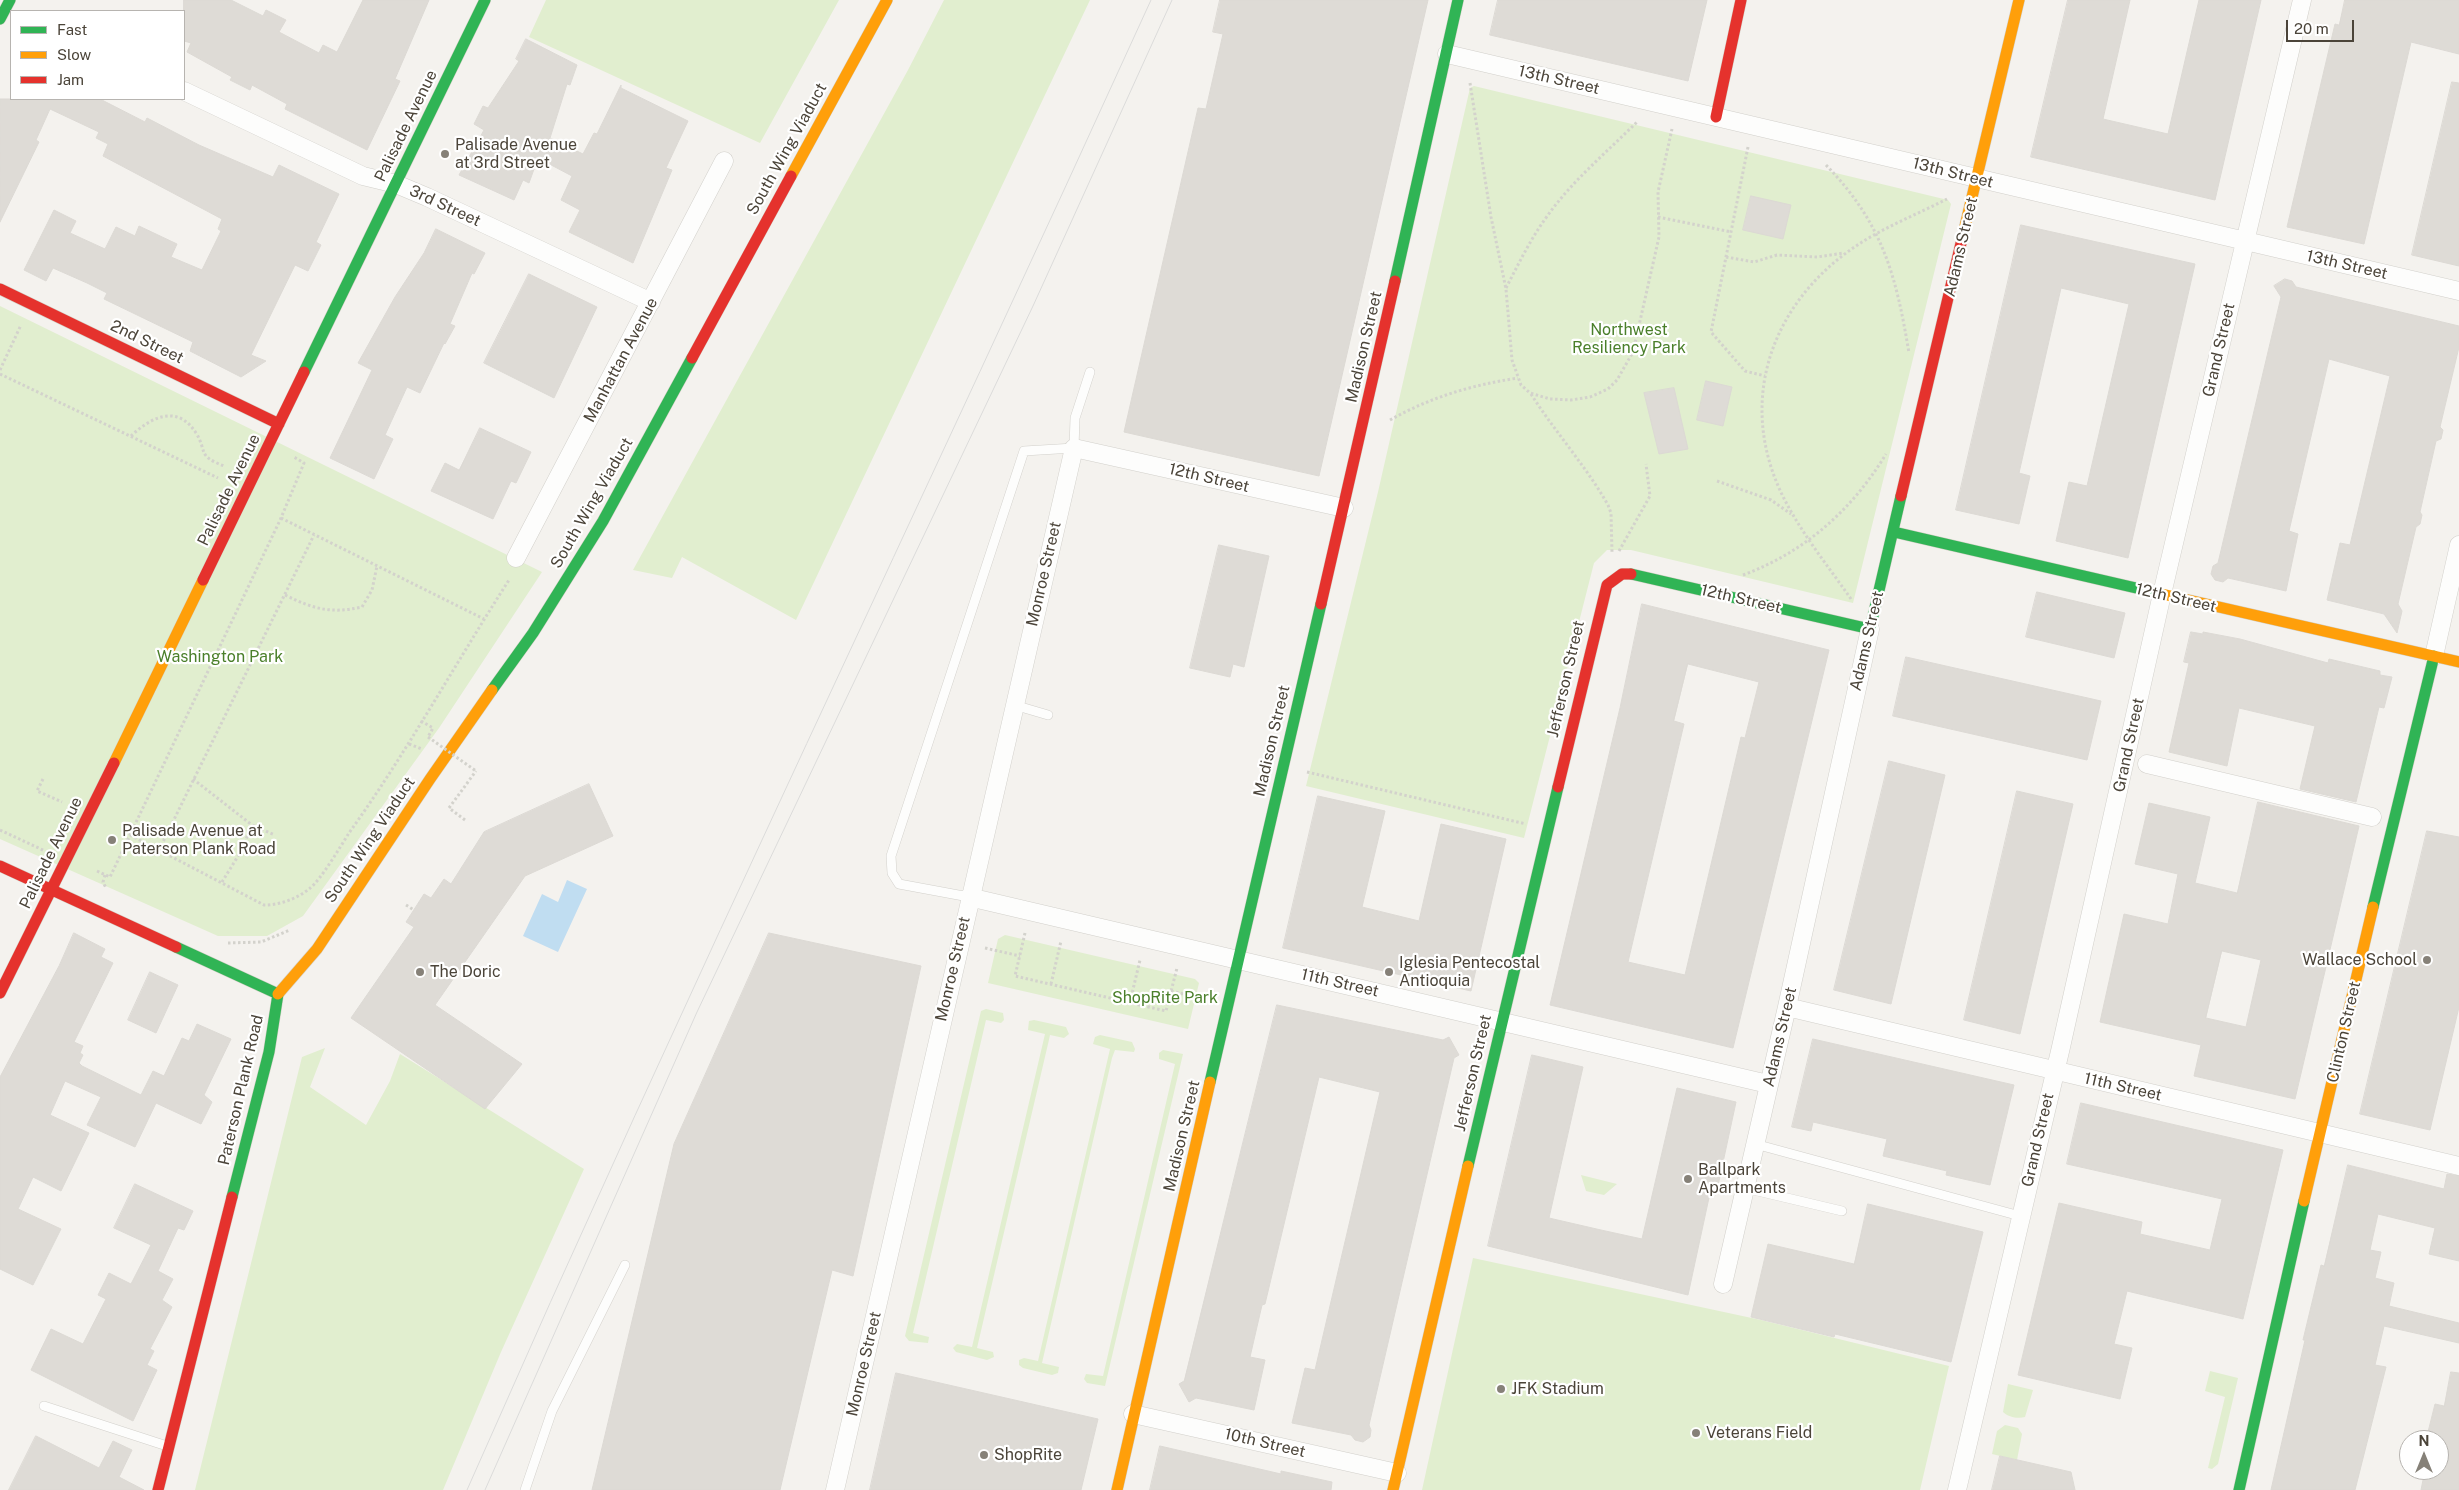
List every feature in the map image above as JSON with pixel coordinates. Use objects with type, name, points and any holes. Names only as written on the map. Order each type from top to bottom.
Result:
[{"type":"street","name":"Palisade Avenue","points":[[0,993],[485,0]]},
{"type":"street","name":"South Wing Viaduct","points":[[278,994],[317,949],[430,779],[533,633],[602,521],[887,0]]},
{"type":"street","name":"Madison Street","points":[[1117,1490],[1133,1414],[1344,508],[1458,0]]},
{"type":"street","points":[[1716,117],[1741,0]]},
{"type":"street","name":"Adams Street","points":[[1723,1284],[1768,1084],[1788,1007],[1870,628],[2019,0]]},
{"type":"street","name":"Grand Street","points":[[1957,1490],[2055,1071],[2162,594],[2302,0]]},
{"type":"street","name":"13th Street","points":[[1447,54],[1977,180],[2459,291]]},
{"type":"street","name":"3rd Street","points":[[185,91],[363,176],[396,184],[651,302]]},
{"type":"street","name":"Manhattan Avenue","points":[[516,558],[724,161]]},
{"type":"street","name":"2nd Street","points":[[0,289],[279,424]]},
{"type":"street","name":"12th Street","points":[[1074,448],[1344,508]]},
{"type":"street","name":"Monroe Street","points":[[835,1490],[969,897],[1074,448]]},
{"type":"street","name":"12th Street","points":[[1894,532],[2459,662]]},
{"type":"street","name":"Clinton Street","points":[[2239,1490],[2319,1132],[2459,545]]},
{"type":"street","name":"12th Street","points":[[1612,579],[1622,574],[1636,574],[1870,628]]},
{"type":"street","name":"Jefferson Street","points":[[1393,1490],[1603,593],[1612,579]]},
{"type":"street","points":[[2147,764],[2372,817]]},
{"type":"street","points":[[0,866],[278,994]]},
{"type":"street","name":"11th Street","points":[[969,897],[1768,1084]]},
{"type":"street","name":"Paterson Plank Road","points":[[158,1490],[269,1052],[278,994]]},
{"type":"street","name":"11th Street","points":[[1788,1007],[2459,1166]]},
{"type":"street","name":"10th Street","points":[[1133,1414],[1397,1472]]},
{"type":"lane","points":[[969,897],[899,884],[892,873],[891,856],[1024,450],[1074,448],[1075,418],[1090,372]]},
{"type":"lane","points":[[1014,705],[1048,715]]},
{"type":"lane","points":[[1755,1144],[2020,1216]]},
{"type":"lane","points":[[1745,1188],[1842,1211]]},
{"type":"lane","points":[[526,1490],[552,1411],[625,1265]]},
{"type":"lane","points":[[44,1406],[168,1447]]},
{"type":"path","points":[[1470,83],[1491,217],[1506,289],[1510,346],[1518,378],[1521,385],[1530,393],[1549,422],[1577,457],[1608,505],[1611,512],[1612,556]]},
{"type":"path","points":[[1506,289],[1526,248],[1549,214],[1573,186],[1638,121]]},
{"type":"path","points":[[1530,393],[1550,399],[1571,400],[1590,397],[1608,389],[1617,380],[1633,352],[1659,236],[1658,192],[1672,129]]},
{"type":"path","points":[[1748,147],[1711,332],[1746,371],[1765,376]]},
{"type":"path","points":[[1826,165],[1859,204],[1877,235],[1894,276],[1910,359]]},
{"type":"path","points":[[1852,601],[1793,516],[1779,487],[1768,458],[1764,437],[1761,412],[1765,376],[1776,339],[1791,311],[1819,275],[1846,253],[1955,195]]},
{"type":"path","points":[[1658,217],[1731,232]]},
{"type":"path","points":[[1726,257],[1754,262],[1777,255],[1817,257],[1846,253]]},
{"type":"path","points":[[0,370],[21,324]]},
{"type":"path","points":[[0,374],[218,478]]},
{"type":"path","points":[[1390,420],[1419,404],[1451,392],[1518,378]]},
{"type":"path","points":[[131,436],[150,419],[167,416],[175,417],[192,427],[198,435],[204,454],[212,461],[224,466]]},
{"type":"path","points":[[1741,576],[1772,564],[1810,540],[1838,515],[1866,483],[1889,448]]},
{"type":"path","points":[[97,872],[110,877],[281,518],[304,463],[294,457]]},
{"type":"path","points":[[1617,554],[1650,496],[1646,464]]},
{"type":"path","points":[[1717,481],[1771,500],[1793,516]]},
{"type":"path","points":[[281,518],[484,619]]},
{"type":"path","points":[[158,850],[314,535]]},
{"type":"path","points":[[285,595],[320,610],[340,611],[362,607],[372,590],[377,566]]},
{"type":"path","points":[[130,835],[264,905],[277,905],[310,888],[410,744],[422,721],[509,580]]},
{"type":"path","points":[[422,721],[434,728],[428,737],[476,771],[450,808],[465,820]]},
{"type":"path","points":[[410,744],[421,750]]},
{"type":"path","points":[[1307,772],[1529,824]]},
{"type":"path","points":[[43,779],[37,791],[62,802]]},
{"type":"path","points":[[193,780],[252,825],[275,835]]},
{"type":"path","points":[[454,793],[458,796]]},
{"type":"path","points":[[222,882],[240,853],[252,825]]},
{"type":"path","points":[[0,830],[40,848]]},
{"type":"path","points":[[104,875],[105,887],[113,892]]},
{"type":"path","points":[[406,905],[414,910]]},
{"type":"path","points":[[222,942],[235,944],[261,942],[290,930]]},
{"type":"path","points":[[1025,933],[1015,976],[1166,1011],[1177,968]]},
{"type":"path","points":[[1051,984],[1061,941]]},
{"type":"path","points":[[984,948],[1020,956]]},
{"type":"path","points":[[1130,1002],[1140,960]]},
{"type":"path","points":[[1171,991],[1206,999]]},
{"type":"green space","points":[[546,0],[839,0],[760,143],[529,37]]},
{"type":"green space","points":[[944,0],[1090,0],[796,620],[682,557],[672,578],[633,570],[908,70]]},
{"type":"green space","name":"Northwest Resiliency Park","points":[[1474,86],[1948,200],[1951,204],[1853,603],[1631,550],[1607,550],[1594,563],[1524,838],[1306,786],[1378,492],[1470,88]]},
{"type":"green space","name":"Washington Park","points":[[0,306],[542,572],[439,728],[303,916],[267,936],[218,936],[0,839]]},
{"type":"green space","name":"ShopRite Park","points":[[1005,935],[1195,979],[1199,983],[1188,1029],[988,983],[998,939]]},
{"type":"green space","points":[[986,1009],[1003,1013],[1004,1020],[1001,1023],[986,1020],[913,1333],[929,1337],[928,1343],[909,1341],[905,1336],[981,1011]]},
{"type":"green space","points":[[1034,1020],[1066,1027],[1069,1034],[1064,1038],[1050,1035],[977,1348],[993,1352],[994,1357],[987,1360],[956,1352],[953,1348],[957,1344],[972,1347],[1045,1034],[1028,1030],[1029,1021]]},
{"type":"green space","points":[[1100,1035],[1132,1042],[1135,1049],[1134,1052],[1115,1050],[1112,1058],[1042,1363],[1059,1367],[1058,1373],[1052,1375],[1023,1368],[1019,1365],[1019,1360],[1024,1358],[1038,1361],[1110,1049],[1093,1044],[1095,1037]]},
{"type":"green space","points":[[325,1048],[310,1087],[366,1125],[390,1081],[400,1054],[584,1169],[501,1352],[443,1490],[195,1490],[302,1057]]},
{"type":"green space","points":[[1163,1050],[1183,1054],[1105,1386],[1087,1383],[1084,1379],[1086,1374],[1103,1376],[1175,1064],[1159,1059],[1159,1053]]},
{"type":"green space","points":[[1581,1175],[1617,1184],[1604,1195],[1586,1191]]},
{"type":"green space","points":[[1473,1258],[1761,1320],[1949,1366],[1920,1490],[1422,1490]]},
{"type":"green space","points":[[2210,1371],[2238,1378],[2218,1464],[2212,1469],[2208,1468],[2225,1397],[2205,1391]]},
{"type":"green space","points":[[2008,1384],[2033,1390],[2025,1417],[2013,1417],[2003,1412]]},
{"type":"green space","points":[[2005,1425],[2018,1428],[2022,1434],[2017,1460],[1992,1454],[1997,1431]]},
{"type":"water","points":[[567,880],[587,889],[558,952],[523,936],[542,894],[558,902]]},
{"type":"building","points":[[184,0],[231,0],[263,16],[266,10],[286,20],[279,32],[319,53],[323,45],[337,52],[363,0],[429,0],[395,79],[400,81],[367,150],[285,109],[287,104],[252,85],[250,90],[230,80],[232,77],[187,52],[191,43],[185,41]]},
{"type":"building","points":[[1220,0],[1428,0],[1319,476],[1124,432],[1198,108],[1206,109],[1223,34],[1213,32]]},
{"type":"building","points":[[1498,0],[1707,0],[1688,81],[1490,35]]},
{"type":"building","points":[[2068,0],[2130,0],[2103,119],[2168,134],[2199,0],[2261,0],[2215,200],[2031,157]]},
{"type":"building","points":[[2345,0],[2459,0],[2459,54],[2411,42],[2364,244],[2287,227],[2335,24],[2339,25]]},
{"type":"building","points":[[526,39],[577,65],[570,85],[567,84],[550,138],[583,154],[594,133],[597,134],[621,85],[621,88],[688,121],[666,168],[672,170],[633,263],[569,232],[580,210],[561,200],[572,176],[538,158],[529,183],[523,180],[514,200],[459,175],[484,130],[474,124],[483,106],[488,108],[519,61],[516,59]]},
{"type":"building","points":[[2452,82],[2459,83],[2459,266],[2412,255]]},
{"type":"building","points":[[0,99],[102,100],[145,122],[147,118],[199,145],[273,177],[279,165],[339,194],[316,242],[321,245],[308,271],[295,265],[251,355],[266,361],[241,377],[190,351],[193,342],[104,299],[107,293],[87,283],[53,268],[46,281],[24,270],[54,210],[76,221],[70,233],[105,249],[116,227],[135,236],[139,226],[177,244],[171,257],[202,270],[221,231],[218,229],[222,219],[103,156],[108,144],[96,138],[99,132],[50,109],[36,140],[39,142],[0,222]]},
{"type":"building","points":[[1751,196],[1791,205],[1783,239],[1743,230]]},
{"type":"building","points":[[2021,225],[2195,264],[2128,558],[2056,541],[2069,482],[2087,486],[2129,304],[2061,288],[2019,473],[2030,476],[2019,524],[1956,510]]},
{"type":"building","points":[[436,229],[485,253],[474,274],[472,273],[450,324],[455,326],[444,343],[420,393],[407,387],[385,435],[393,439],[374,479],[330,458],[372,370],[358,363],[395,297],[424,253]]},
{"type":"building","points":[[529,274],[597,307],[554,398],[484,363]]},
{"type":"building","points":[[2285,279],[2292,281],[2296,287],[2459,326],[2459,347],[2440,427],[2443,430],[2441,439],[2436,441],[2420,512],[2422,515],[2420,524],[2416,527],[2398,604],[2402,611],[2397,633],[2384,614],[2327,600],[2340,543],[2350,545],[2390,376],[2329,359],[2289,531],[2298,534],[2286,591],[2228,578],[2223,582],[2215,580],[2211,574],[2213,566],[2218,563],[2281,297],[2274,286]]},
{"type":"building","points":[[1706,381],[1732,387],[1723,426],[1697,420]]},
{"type":"building","points":[[1674,388],[1688,449],[1659,454],[1644,393]]},
{"type":"building","points":[[480,428],[531,452],[516,483],[511,481],[493,519],[431,491],[445,463],[459,470]]},
{"type":"building","points":[[1219,545],[1269,556],[1244,667],[1233,664],[1230,677],[1190,668]]},
{"type":"building","points":[[2037,592],[2125,613],[2114,658],[2026,637]]},
{"type":"building","points":[[1642,604],[1829,650],[1733,1048],[1550,1005],[1620,708]],"holes":[[[1688,664],[1759,682],[1745,738],[1741,737],[1685,975],[1628,962],[1684,724],[1674,721]]]},
{"type":"building","points":[[2191,632],[2203,634],[2203,632],[2240,639],[2328,663],[2329,659],[2380,671],[2380,675],[2392,677],[2384,708],[2379,707],[2356,802],[2300,789],[2315,726],[2239,708],[2227,766],[2169,752],[2189,663],[2184,662]]},
{"type":"building","points":[[1906,657],[2101,701],[2087,760],[1893,716]]},
{"type":"building","points":[[1889,761],[1945,775],[1891,1004],[1834,990]]},
{"type":"building","name":"The Doric","points":[[589,784],[613,836],[525,876],[435,1005],[522,1064],[485,1109],[351,1018],[414,927],[406,922],[424,894],[431,898],[444,879],[451,884],[484,832]]},
{"type":"building","points":[[2017,791],[2073,804],[2020,1034],[1964,1020]]},
{"type":"building","points":[[1318,796],[1385,811],[1362,907],[1419,921],[1441,824],[1506,839],[1471,991],[1283,948]]},
{"type":"building","points":[[2258,802],[2359,826],[2295,1099],[2194,1076],[2201,1045],[2100,1022],[2124,914],[2168,924],[2178,874],[2135,864],[2149,803],[2210,817],[2195,883],[2237,893]],"holes":[[[2222,951],[2261,960],[2246,1027],[2206,1018]]]},
{"type":"building","name":"Wallace School","points":[[2427,831],[2459,837],[2459,1007],[2430,1130],[2360,1114]]},
{"type":"building","points":[[74,933],[105,949],[101,957],[113,963],[74,1042],[83,1046],[80,1053],[83,1055],[79,1063],[82,1066],[141,1095],[153,1071],[164,1076],[182,1038],[189,1041],[197,1024],[231,1039],[204,1095],[212,1102],[201,1124],[156,1103],[135,1147],[87,1125],[101,1097],[65,1081],[50,1115],[89,1133],[61,1191],[33,1177],[18,1209],[61,1229],[33,1285],[0,1269],[0,1077],[59,966]]},
{"type":"building","points":[[769,933],[921,966],[853,1276],[832,1270],[780,1490],[592,1490],[674,1144]]},
{"type":"building","points":[[150,972],[178,985],[156,1033],[128,1020]]},
{"type":"building","points":[[1277,1005],[1443,1040],[1449,1037],[1459,1055],[1454,1058],[1369,1425],[1371,1430],[1370,1437],[1363,1442],[1355,1440],[1351,1435],[1292,1423],[1305,1368],[1315,1370],[1380,1092],[1319,1077],[1265,1304],[1262,1305],[1250,1357],[1265,1360],[1254,1410],[1196,1398],[1189,1402],[1179,1384],[1184,1381]]},
{"type":"building","points":[[1813,1039],[2014,1085],[1990,1185],[1946,1175],[1947,1171],[1883,1156],[1887,1139],[1813,1122],[1811,1131],[1792,1127]]},
{"type":"building","name":"Ballpark Apartments","points":[[1532,1055],[1583,1067],[1549,1218],[1601,1230],[1642,1239],[1677,1088],[1736,1102],[1716,1195],[1710,1193],[1688,1295],[1488,1246]]},
{"type":"building","points":[[2081,1103],[2283,1150],[2243,1319],[2127,1291],[2114,1344],[2132,1348],[2120,1399],[2018,1375],[2059,1203],[2142,1222],[2140,1234],[2210,1250],[2222,1199],[2067,1164]]},
{"type":"building","points":[[2348,1165],[2444,1189],[2447,1174],[2459,1176],[2459,1261],[2429,1254],[2435,1228],[2378,1214],[2370,1250],[2381,1252],[2375,1278],[2394,1283],[2389,1306],[2459,1323],[2459,1343],[2384,1326],[2375,1365],[2386,1367],[2355,1490],[2271,1490],[2305,1340],[2303,1340],[2321,1265],[2324,1266]]},
{"type":"building","points":[[135,1184],[193,1211],[184,1230],[178,1228],[158,1271],[173,1279],[162,1300],[172,1307],[150,1349],[154,1351],[147,1365],[157,1370],[133,1421],[31,1370],[51,1329],[83,1344],[106,1299],[98,1295],[109,1273],[131,1284],[151,1245],[114,1228]]},
{"type":"building","points":[[1868,1204],[1983,1232],[1951,1362],[1835,1334],[1834,1337],[1751,1317],[1768,1244],[1854,1264]]},
{"type":"building","points":[[2451,1372],[2459,1373],[2459,1490],[2421,1490],[2423,1480],[2449,1480],[2449,1430],[2428,1430],[2435,1404],[2444,1406]]},
{"type":"building","name":"ShopRite","points":[[896,1373],[1098,1419],[1081,1490],[870,1490]]},
{"type":"building","points":[[36,1436],[99,1468],[113,1441],[132,1450],[119,1477],[144,1490],[9,1490]]},
{"type":"building","points":[[1160,1446],[1281,1474],[1281,1471],[1332,1482],[1331,1490],[1150,1490]]},
{"type":"building","points":[[2000,1456],[2071,1472],[2075,1490],[1992,1490]]},
{"type":"tram line","points":[[467,1490],[635,1116],[1151,0]]},
{"type":"tram line","points":[[485,1490],[697,1012],[1033,306],[1172,0]]},
{"type":"traffic: fast","points":[[0,19],[10,0]]},
{"type":"traffic: fast","points":[[304,372],[485,0]]},
{"type":"traffic: fast","points":[[1395,281],[1458,0]]},
{"type":"traffic: fast","points":[[492,690],[533,633],[603,521],[692,358]]},
{"type":"traffic: fast","points":[[1631,574],[1870,629],[1901,496]]},
{"type":"traffic: fast","points":[[1894,532],[2162,594]]},
{"type":"traffic: fast","points":[[1210,1082],[1321,604]]},
{"type":"traffic: fast","points":[[2373,907],[2434,656]]},
{"type":"traffic: fast","points":[[1468,1166],[1558,787]]},
{"type":"traffic: fast","points":[[176,947],[278,994]]},
{"type":"traffic: fast","points":[[232,1197],[269,1052],[278,994]]},
{"type":"traffic: fast","points":[[2239,1490],[2304,1201]]},
{"type":"traffic: slow","points":[[791,176],[887,0]]},
{"type":"traffic: slow","points":[[1962,239],[2019,0]]},
{"type":"traffic: slow","points":[[114,763],[203,580]]},
{"type":"traffic: slow","points":[[2162,594],[2459,662]]},
{"type":"traffic: slow","points":[[278,994],[317,949],[430,779],[492,690]]},
{"type":"traffic: slow","points":[[2304,1201],[2373,907]]},
{"type":"traffic: slow","points":[[1117,1490],[1210,1082]]},
{"type":"traffic: slow","points":[[1393,1490],[1468,1166]]},
{"type":"traffic: jam","points":[[1716,117],[1741,0]]},
{"type":"traffic: jam","points":[[692,358],[791,176]]},
{"type":"traffic: jam","points":[[1901,496],[1962,239]]},
{"type":"traffic: jam","points":[[1321,604],[1395,281]]},
{"type":"traffic: jam","points":[[0,289],[279,424]]},
{"type":"traffic: jam","points":[[203,580],[304,372]]},
{"type":"traffic: jam","points":[[1558,787],[1607,585],[1622,574],[1631,574]]},
{"type":"traffic: jam","points":[[0,993],[114,763]]},
{"type":"traffic: jam","points":[[0,866],[176,947]]},
{"type":"traffic: jam","points":[[158,1490],[232,1197]]},
{"type":"place","name":"Palisade Avenue at 3rd Street","points":[[445,154]]},
{"type":"place","name":"Palisade Avenue at Paterson Plank Road","points":[[112,840]]},
{"type":"place","name":"Wallace School","points":[[2427,960]]},
{"type":"place","name":"The Doric","points":[[420,972]]},
{"type":"place","name":"Iglesia Pentecostal Antioquia","points":[[1389,972]]},
{"type":"place","name":"Ballpark Apartments","points":[[1688,1179]]},
{"type":"place","name":"JFK Stadium","points":[[1501,1389]]},
{"type":"place","name":"Veterans Field","points":[[1696,1433]]},
{"type":"place","name":"ShopRite","points":[[984,1455]]}]
